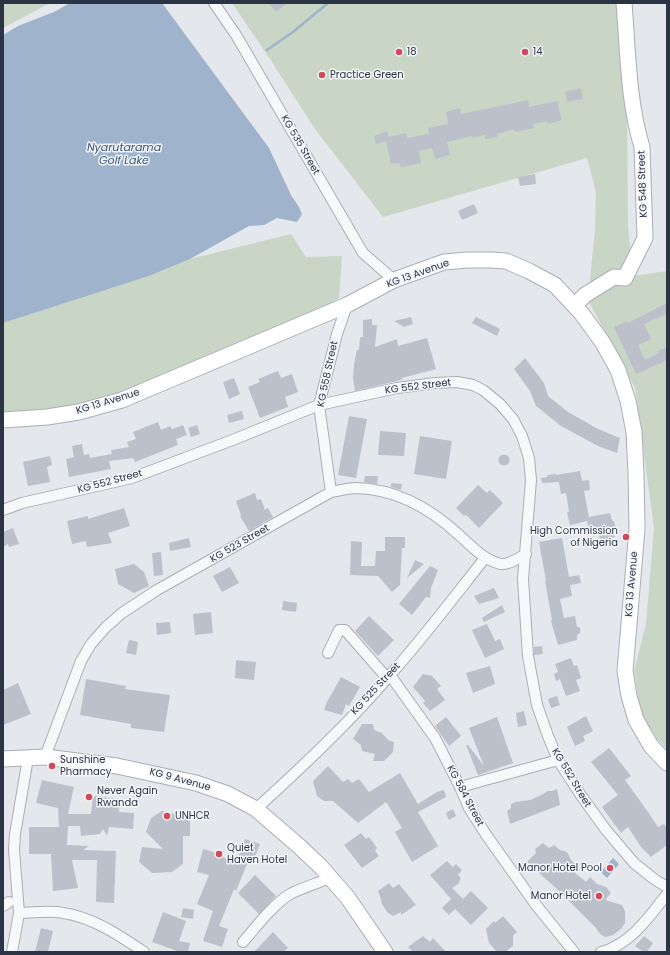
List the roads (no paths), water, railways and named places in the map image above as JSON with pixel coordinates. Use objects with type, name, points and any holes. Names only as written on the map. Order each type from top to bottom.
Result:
[{"type":"street","name":"KG 535 Street","points":[[214,3],[236,35],[363,253],[394,280]]},
{"type":"street","name":"KG 548 Street","points":[[575,305],[585,295],[614,277],[625,278],[645,238],[642,147],[638,134],[632,96],[624,3]]},
{"type":"street","name":"KG 13 Avenue","points":[[3,420],[47,417],[79,412],[122,400],[347,305],[394,280],[444,262],[467,260],[506,261],[529,271],[555,285],[575,305],[603,343],[618,370],[628,400],[634,439],[637,530],[625,671],[629,696],[636,720],[651,746],[667,763]]},
{"type":"street","name":"KG 558 Street","points":[[331,492],[319,405],[337,334],[347,305]]},
{"type":"street","name":"KG 552 Street","points":[[3,510],[22,503],[132,478],[319,405],[397,388],[435,383],[457,382],[473,385],[483,390],[500,404],[513,419],[522,436],[529,458],[531,480],[524,579],[528,656],[537,705],[548,736],[558,760],[606,830],[634,863],[667,887]]},
{"type":"street","name":"KG 523 Street","points":[[45,757],[81,661],[91,644],[106,627],[122,613],[157,590],[331,492],[355,488],[379,491],[399,496],[433,513],[485,558],[501,564],[506,564],[526,554]]},
{"type":"street","name":"KG 525 Street","points":[[256,809],[310,759],[389,677],[485,558]]},
{"type":"street","name":"KG 584 Street","points":[[328,653],[339,630],[345,630],[389,677],[435,738],[469,808],[487,836],[536,905],[574,952]]},
{"type":"street","name":"KG 9 Avenue","points":[[3,759],[45,757],[117,766],[196,783],[228,794],[256,809],[300,847],[348,898],[381,950]]},
{"type":"street","points":[[12,952],[19,913],[14,850],[15,834],[28,758]]},
{"type":"street","points":[[460,787],[558,760]]},
{"type":"street","points":[[244,942],[263,918],[292,893],[330,878]]},
{"type":"street","points":[[601,952],[620,945],[631,935],[667,894]]},
{"type":"street","points":[[19,913],[61,912],[78,916],[93,922],[125,939],[144,952]]},
{"type":"water","name":"Nyarutarama Golf Lake","points":[[70,3],[162,3],[269,148],[291,195],[302,214],[297,222],[277,218],[264,225],[249,226],[190,259],[149,276],[3,323],[3,35],[18,26],[54,12]]},
{"type":"water","name":"Manor Hotel Pool","points":[[613,858],[619,864],[607,878],[601,872]]},
{"type":"waterway","points":[[267,50],[293,32],[328,3]]},
{"type":"place","name":"18","points":[[399,52]]},
{"type":"place","name":"14","points":[[525,52]]},
{"type":"place","name":"Practice Green","points":[[322,75]]},
{"type":"place","name":"High Commission of Nigeria","points":[[626,537]]},
{"type":"place","name":"Sunshine Pharmacy","points":[[52,766]]},
{"type":"place","name":"Never Again Rwanda","points":[[89,797]]},
{"type":"place","name":"UNHCR","points":[[167,816]]},
{"type":"place","name":"Quiet Haven Hotel","points":[[219,854]]},
{"type":"place","name":"Manor Hotel Pool","points":[[610,868]]},
{"type":"place","name":"Manor Hotel","points":[[599,896]]}]
